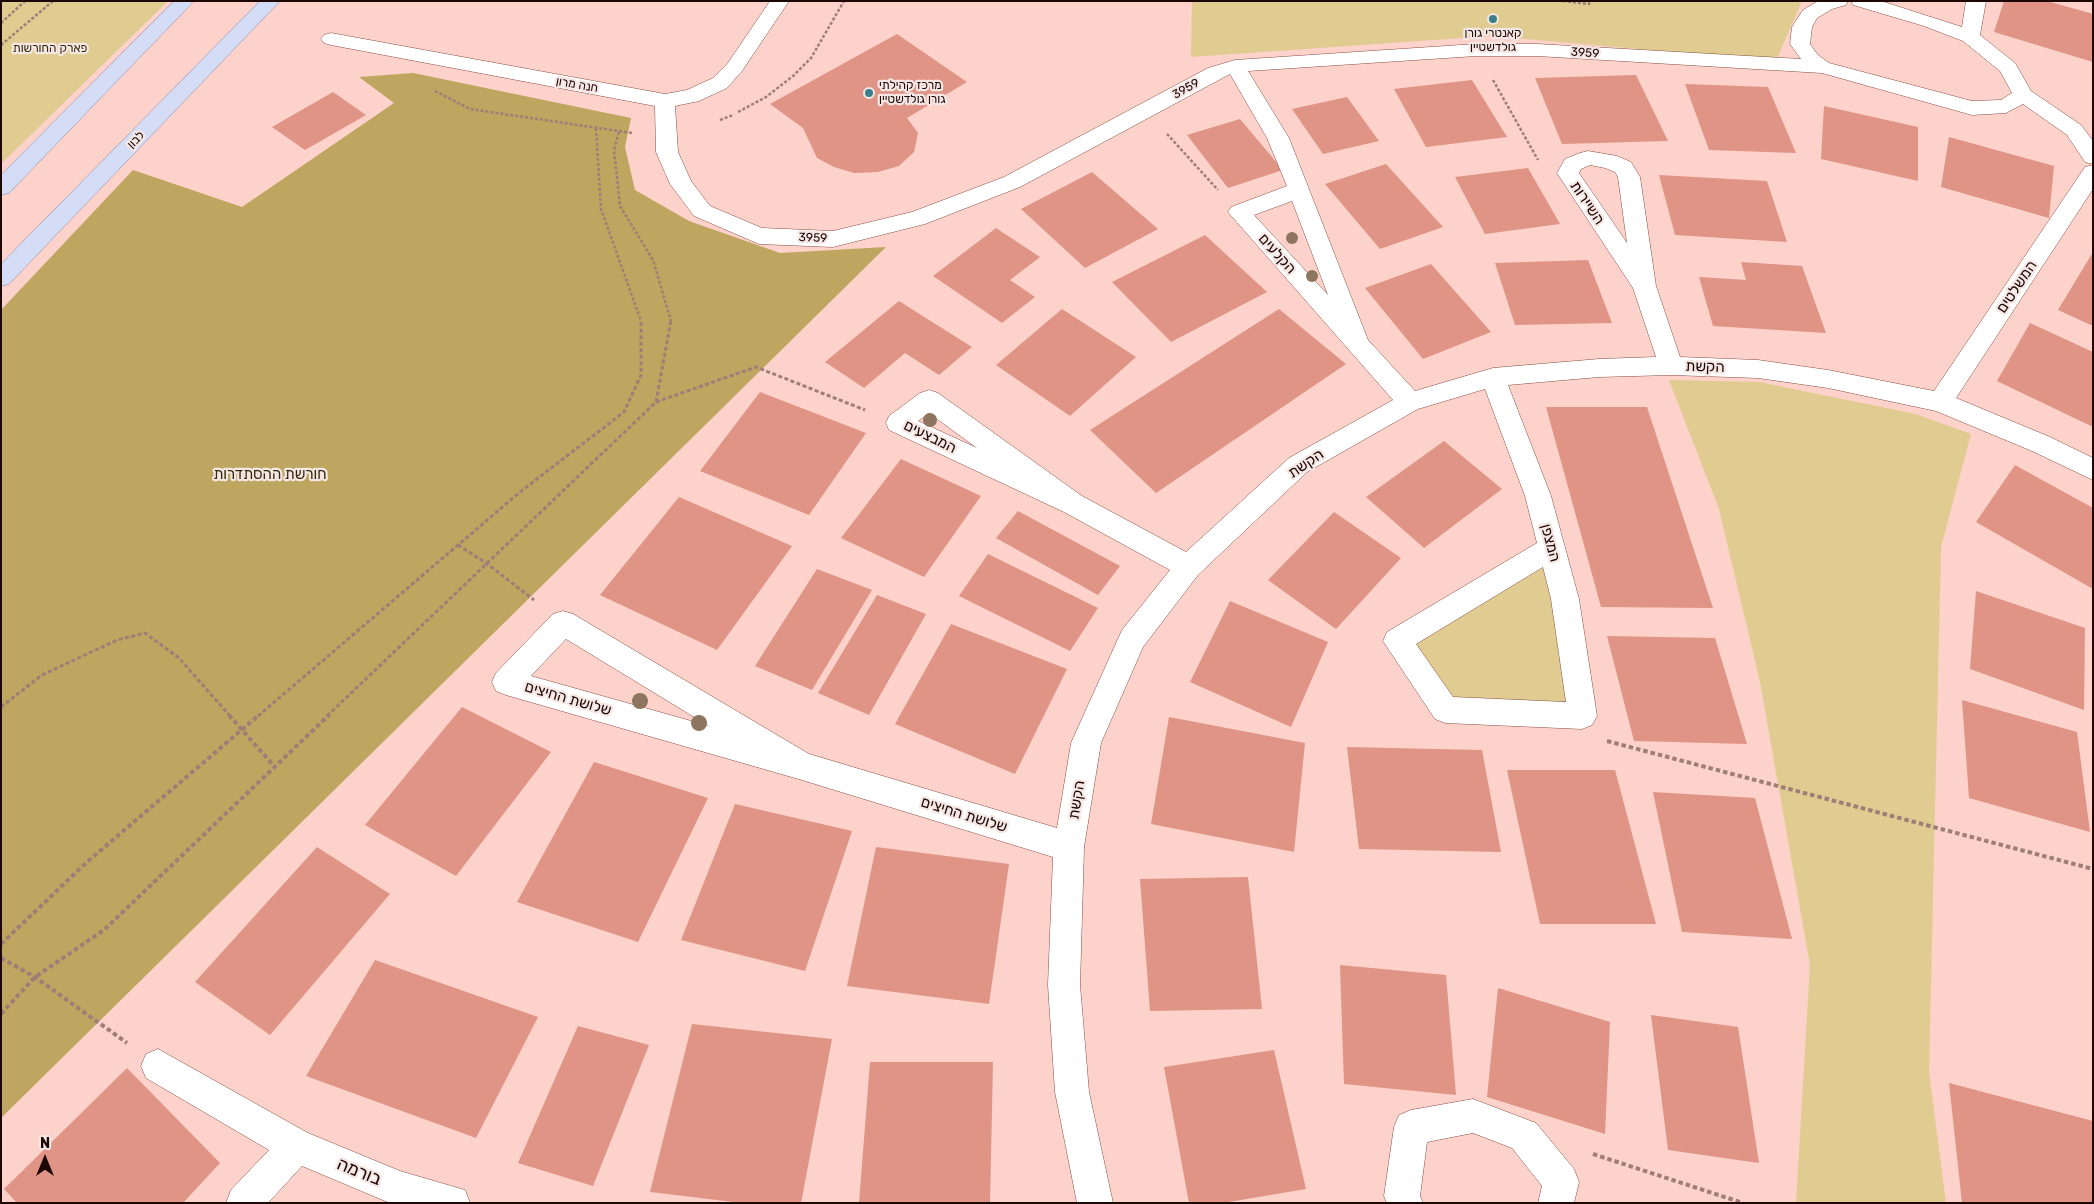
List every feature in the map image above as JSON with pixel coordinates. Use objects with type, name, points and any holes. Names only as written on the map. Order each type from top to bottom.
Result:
[{"type":"main road","points":[[1,188],[185,1]]},
{"type":"main road","name":"לבון","points":[[1,278],[271,1]]},
{"type":"street","name":"חנה מרון","points":[[331,38],[666,101],[692,96],[720,84],[735,67],[780,1]]},
{"type":"street","points":[[1822,67],[1810,59],[1800,44],[1802,27],[1810,14],[1825,5],[1839,1]]},
{"type":"street","points":[[1860,1],[1931,22],[1970,37],[2008,67],[2024,95],[2074,130],[2093,157]]},
{"type":"street","points":[[1970,37],[1976,1]]},
{"type":"street","name":"3959","points":[[666,101],[666,152],[681,184],[702,212],[759,236],[833,239],[917,219],[1012,182],[1215,72],[1235,66],[1476,50],[1537,50],[1822,67],[1972,108],[2006,106],[2024,95]]},
{"type":"street","name":"הקלעים","points":[[1235,66],[1278,138],[1358,344]]},
{"type":"street","name":"השיירות","points":[[1644,286],[1568,174],[1573,164],[1588,158],[1609,161],[1623,167],[1629,177],[1644,286],[1672,366]]},
{"type":"street","name":"המשלטים","points":[[1940,402],[2093,172]]},
{"type":"street","points":[[1239,212],[1299,190]]},
{"type":"street","name":"הקלעים","points":[[1239,212],[1410,402]]},
{"type":"street","name":"הקשת","points":[[1095,1203],[1072,1092],[1064,985],[1069,848],[1086,744],[1132,639],[1188,567],[1298,465],[1410,402],[1493,377],[1599,368],[1672,366],[1758,369],[1828,379],[1940,402],[2041,444],[2093,470]]},
{"type":"street","name":"המצפן","points":[[1493,377],[1538,496],[1552,548],[1565,599],[1582,716]]},
{"type":"street","name":"המבצעים","points":[[1073,504],[929,400],[898,423],[1073,504],[1188,567]]},
{"type":"street","points":[[1552,548],[1398,641],[1445,710],[1582,716]]},
{"type":"street","name":"שלושת החיצים","points":[[802,766],[563,623],[506,682],[802,766],[1069,848]]},
{"type":"street","name":"בורמה","points":[[158,1066],[296,1146],[400,1189],[452,1203]]},
{"type":"street","points":[[1405,1203],[1402,1196],[1411,1127],[1473,1116],[1524,1135],[1558,1193]]},
{"type":"street","points":[[244,1203],[296,1146]]},
{"type":"path","points":[[1,23],[25,1]]},
{"type":"path","points":[[1,45],[53,1]]},
{"type":"path","points":[[1563,1],[1589,4],[1590,1]]},
{"type":"path","points":[[1,18],[6,19]]},
{"type":"path","points":[[1476,50],[1538,161],[1568,174]]},
{"type":"path","points":[[1146,111],[1239,212]]},
{"type":"path","points":[[1,944],[86,862],[520,492],[624,412],[641,375],[641,319],[601,210],[596,128]]},
{"type":"path","points":[[619,132],[614,150],[620,206],[654,260],[672,323],[656,402]]},
{"type":"path","points":[[1,1014],[35,977],[104,930],[656,402],[756,367],[898,423]]},
{"type":"path","points":[[458,545],[486,563],[563,623]]},
{"type":"path","points":[[1,707],[42,675],[117,640],[145,633],[179,658],[274,766]]},
{"type":"path","points":[[1582,716],[1588,736],[2093,869]]},
{"type":"path","points":[[1,958],[35,977],[158,1066]]},
{"type":"path","points":[[1586,1152],[1743,1203]]},
{"type":"green space","name":"פארק החורשות","points":[[1,1],[168,1],[1,164]]},
{"type":"green space","name":"קאנטרי גורן גולדשטיין","points":[[1192,1],[1802,1],[1776,61],[1491,36],[1191,57]]},
{"type":"green space","name":"חורשת ההסתדרות","points":[[413,73],[631,118],[625,147],[635,190],[689,221],[780,253],[886,247],[1,1118],[1,310],[133,170],[242,207],[394,103],[359,77]]},
{"type":"green space","points":[[1669,380],[1759,382],[1916,414],[1971,434],[1941,547],[1929,1072],[1946,1203],[1796,1203],[1810,965],[1760,682],[1719,509]]},
{"type":"green space","points":[[1552,548],[1582,716],[1445,710],[1397,641]]},
{"type":"building","points":[[2004,1],[2047,1],[2093,14],[2093,62],[1994,32]]},
{"type":"building","name":"מרכז קהילתי גורן גולדשטיין","points":[[897,34],[967,82],[907,118],[918,133],[914,152],[899,166],[878,172],[854,173],[834,167],[817,158],[803,128],[770,104]]},
{"type":"building","points":[[1636,75],[1668,141],[1562,144],[1535,78]]},
{"type":"building","points":[[1472,80],[1507,137],[1426,147],[1394,89]]},
{"type":"building","points":[[1685,84],[1768,87],[1796,153],[1709,150]]},
{"type":"building","points":[[333,92],[366,115],[305,150],[272,127]]},
{"type":"building","points":[[1347,97],[1379,141],[1323,154],[1292,109]]},
{"type":"building","points":[[1824,106],[1918,127],[1918,181],[1821,159]]},
{"type":"building","points":[[1240,119],[1283,170],[1228,188],[1187,135]]},
{"type":"building","points":[[1949,137],[2054,166],[2049,218],[1941,187]]},
{"type":"building","points":[[1386,164],[1443,227],[1380,249],[1325,184]]},
{"type":"building","points":[[1528,168],[1560,224],[1485,234],[1455,177]]},
{"type":"building","points":[[1092,172],[1158,229],[1085,268],[1021,209]]},
{"type":"building","points":[[1659,175],[1767,181],[1787,242],[1675,235]]},
{"type":"building","points":[[996,228],[1040,257],[1010,280],[1035,297],[1002,323],[933,276]]},
{"type":"building","points":[[1205,235],[1267,292],[1171,342],[1112,282]]},
{"type":"building","points":[[2093,252],[2093,326],[2058,310]]},
{"type":"building","points":[[1588,260],[1612,323],[1515,325],[1495,263]]},
{"type":"building","points":[[1741,262],[1802,266],[1826,333],[1713,326],[1699,277],[1746,280]]},
{"type":"building","points":[[1431,264],[1491,332],[1423,359],[1365,288]]},
{"type":"building","points":[[899,301],[972,347],[939,375],[905,353],[864,388],[825,362]]},
{"type":"building","points":[[1062,309],[1136,357],[1070,416],[996,365]]},
{"type":"building","points":[[1279,309],[1346,364],[1156,493],[1090,430]]},
{"type":"building","points":[[2030,323],[2093,352],[2093,427],[1997,381]]},
{"type":"building","points":[[760,392],[866,433],[809,515],[700,471]]},
{"type":"building","points":[[1546,407],[1647,407],[1713,608],[1601,607]]},
{"type":"building","points":[[1444,441],[1502,489],[1424,548],[1366,497]]},
{"type":"building","points":[[901,459],[981,496],[924,577],[841,538]]},
{"type":"building","points":[[2015,465],[2093,508],[2093,589],[1976,522]]},
{"type":"building","points":[[679,497],[792,546],[717,650],[600,595]]},
{"type":"building","points":[[1018,511],[1120,566],[1098,595],[996,538]]},
{"type":"building","points":[[1334,512],[1401,558],[1336,629],[1268,580]]},
{"type":"building","points":[[988,554],[1098,608],[1070,651],[959,596]]},
{"type":"building","points":[[817,569],[872,590],[812,690],[755,666]]},
{"type":"building","points":[[1976,591],[2085,628],[2084,710],[1970,669]]},
{"type":"building","points":[[877,595],[926,614],[869,715],[818,693]]},
{"type":"building","points":[[1230,601],[1328,642],[1291,727],[1190,682]]},
{"type":"building","points":[[951,624],[1067,669],[1015,774],[895,724]]},
{"type":"building","points":[[1607,636],[1715,638],[1747,744],[1634,741]]},
{"type":"building","points":[[1962,700],[2077,732],[2090,832],[1969,798]]},
{"type":"building","points":[[462,707],[551,752],[456,876],[365,825]]},
{"type":"building","points":[[1169,717],[1305,743],[1294,852],[1151,824]]},
{"type":"building","points":[[1347,747],[1482,750],[1501,852],[1359,849]]},
{"type":"building","points":[[594,762],[708,798],[638,942],[517,902]]},
{"type":"building","points":[[1507,770],[1615,770],[1656,924],[1540,924]]},
{"type":"building","points":[[1653,792],[1755,798],[1792,939],[1682,932]]},
{"type":"building","points":[[735,804],[852,831],[805,971],[681,940]]},
{"type":"building","points":[[317,847],[390,894],[270,1035],[195,982]]},
{"type":"building","points":[[876,847],[1009,864],[989,1004],[847,986]]},
{"type":"building","points":[[1248,877],[1262,1009],[1150,1011],[1140,879]]},
{"type":"building","points":[[375,960],[538,1017],[476,1138],[306,1076]]},
{"type":"building","points":[[1340,965],[1446,975],[1456,1095],[1344,1084]]},
{"type":"building","points":[[1498,988],[1610,1022],[1605,1134],[1487,1097]]},
{"type":"building","points":[[1651,1015],[1738,1027],[1759,1163],[1668,1150]]},
{"type":"building","points":[[692,1024],[832,1039],[801,1203],[742,1203],[650,1192]]},
{"type":"building","points":[[578,1026],[649,1045],[593,1186],[518,1163]]},
{"type":"building","points":[[1274,1050],[1306,1189],[1223,1203],[1189,1203],[1164,1067]]},
{"type":"building","points":[[870,1062],[993,1062],[990,1203],[859,1203]]},
{"type":"building","points":[[127,1068],[220,1163],[183,1203],[17,1203],[4,1189]]},
{"type":"building","points":[[1949,1083],[2093,1121],[2093,1203],[1962,1203]]},
{"type":"place","name":"קאנטרי גורן גולדשטיין","points":[[1493,19]]},
{"type":"place","name":"מרכז קהילתי גורן גולדשטיין","points":[[869,93]]}]
